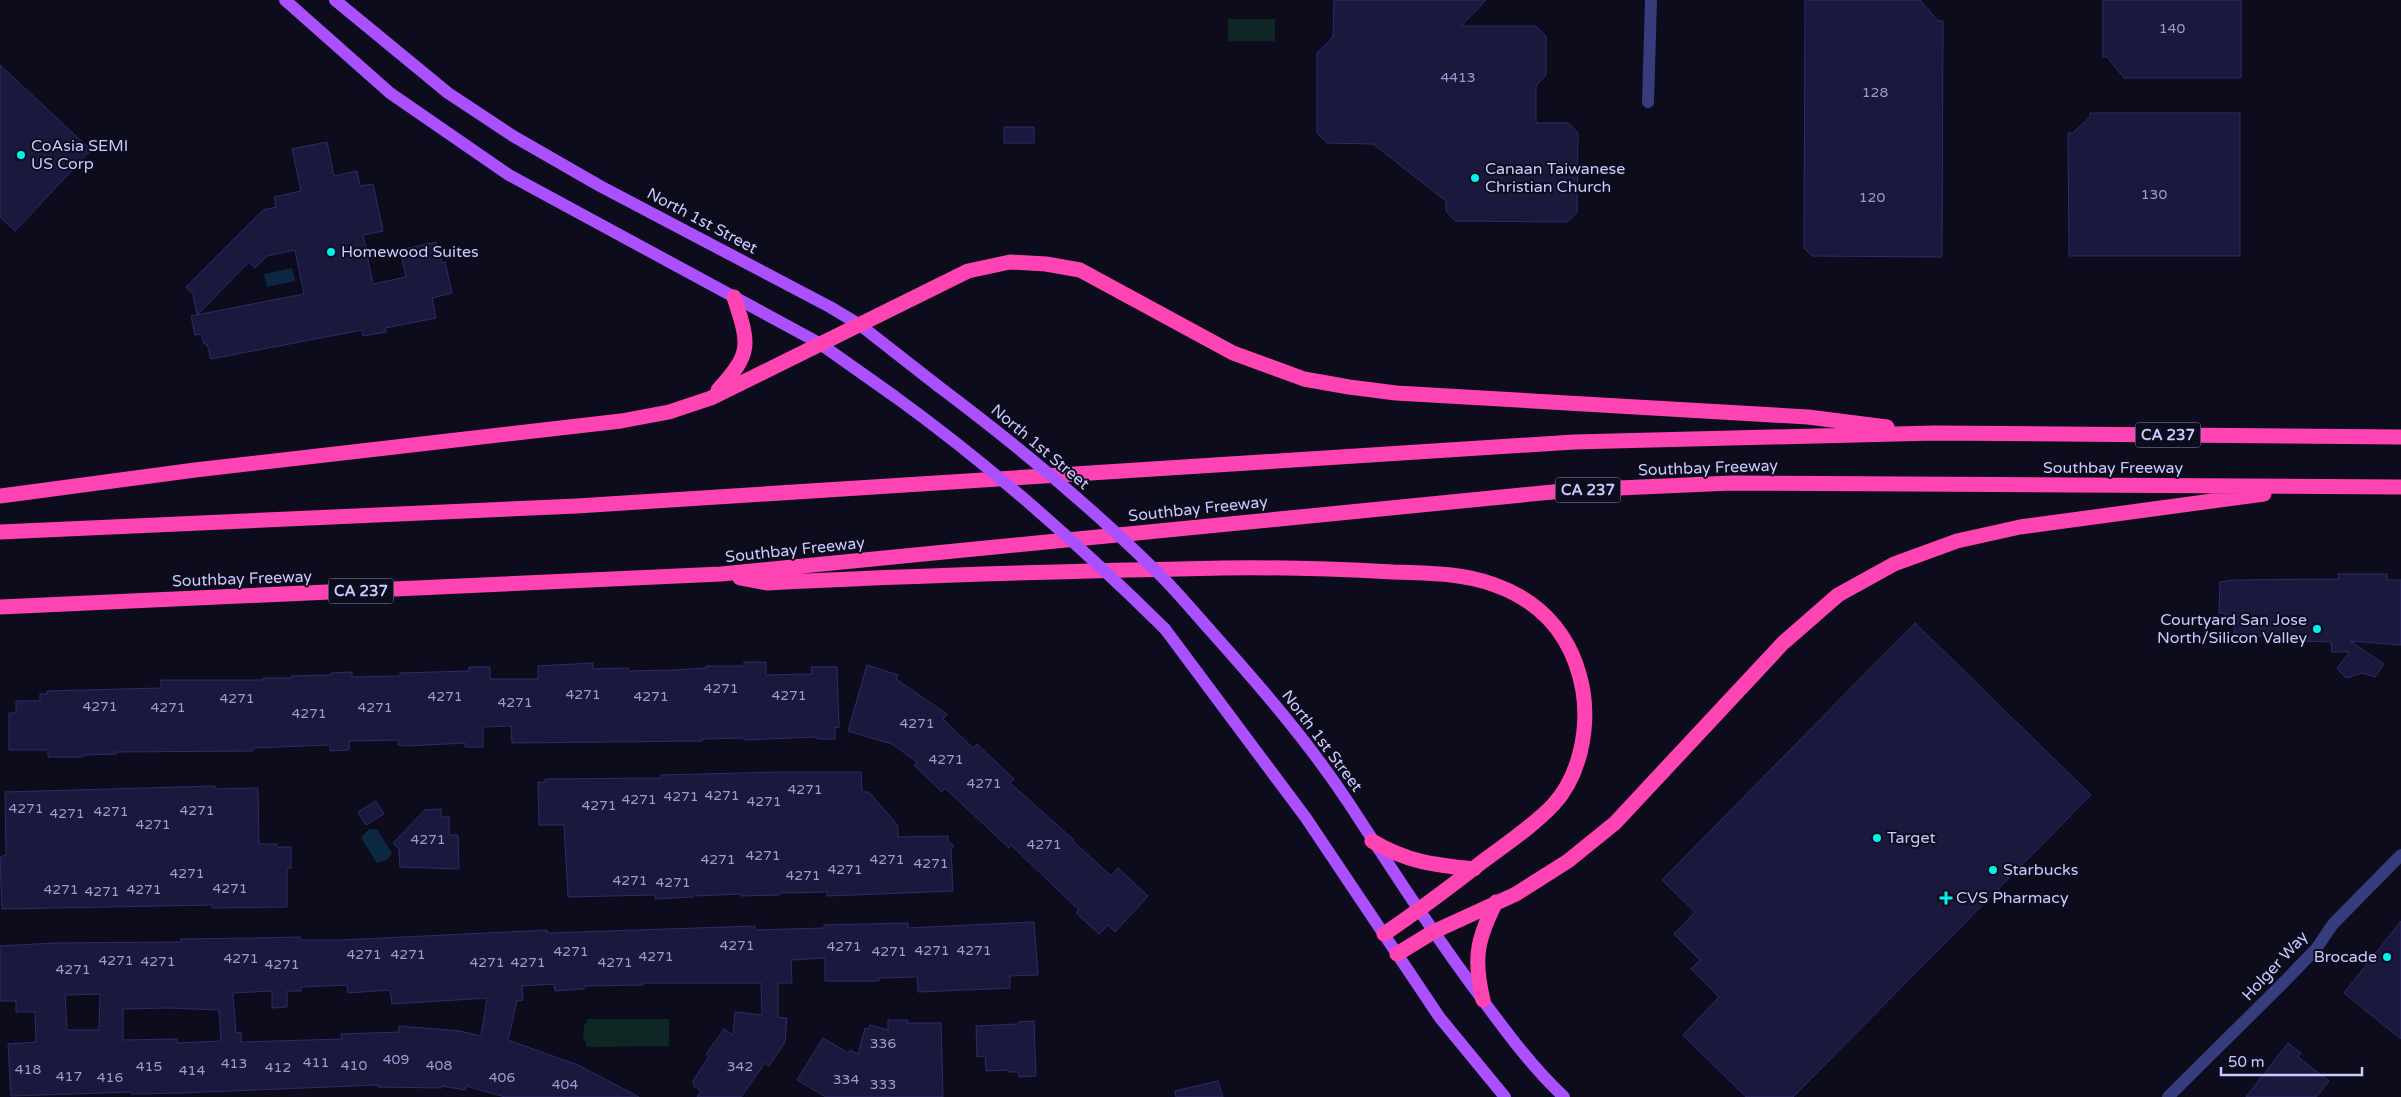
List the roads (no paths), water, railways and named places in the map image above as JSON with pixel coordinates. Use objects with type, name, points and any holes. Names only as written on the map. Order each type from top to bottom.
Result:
[{"type":"highway","points":[[0,496],[195,470],[621,421],[669,412],[711,398],[819,343],[968,272],[1010,262],[1046,264],[1080,270],[1233,353],[1304,378],[1396,393],[1808,416],[1935,433]]},
{"type":"highway","points":[[711,398],[736,370],[743,359],[746,346],[745,332],[734,297]]},
{"type":"highway","name":"Southbay Freeway","points":[[0,532],[577,506],[1574,442],[1935,433],[2401,437]]},
{"type":"highway","name":"Southbay Freeway","points":[[0,607],[721,574],[1573,490],[1732,483],[2401,487]]},
{"type":"highway","points":[[1398,954],[1433,932],[1516,894],[1568,861],[1615,823],[1783,643],[1838,595],[1894,564],[1956,541],[2020,527],[2315,487]]},
{"type":"highway","points":[[721,574],[767,583],[951,574],[1299,567],[1440,574],[1470,578],[1495,585],[1534,604],[1548,616],[1564,635],[1579,670],[1586,709],[1581,749],[1568,783],[1556,802],[1539,819],[1418,912],[1384,934]]},
{"type":"highway","points":[[1372,841],[1394,854],[1416,862],[1474,869]]},
{"type":"highway","points":[[1483,1000],[1478,978],[1477,959],[1482,929],[1496,902]]},
{"type":"main road","points":[[285,0],[390,93],[509,175],[819,343],[894,396],[994,472],[1059,528],[1165,629],[1306,818],[1440,1018],[1504,1097]]},
{"type":"main road","name":"North 1st Street","points":[[335,0],[448,93],[513,136],[600,186],[826,304],[860,325],[1012,442],[1079,500],[1156,571],[1282,712],[1347,801],[1418,912],[1518,1047],[1564,1097]]},
{"type":"street","points":[[1648,102],[1651,0]]},
{"type":"street","name":"Holger Way","points":[[2168,1097],[2316,949],[2333,924],[2401,855]]},
{"type":"water","points":[[292,268],[295,281],[267,287],[264,274]]},
{"type":"water","points":[[369,829],[377,829],[392,853],[387,860],[377,863],[361,838]]},
{"type":"place","name":"CoAsia SEMI US Corp","points":[[21,155]]},
{"type":"place","name":"Canaan Taiwanese Christian Church","points":[[1475,178]]},
{"type":"place","name":"Homewood Suites","points":[[331,252]]},
{"type":"place","name":"Courtyard San Jose North/Silicon Valley","points":[[2317,629]]},
{"type":"place","name":"Target","points":[[1877,838]]},
{"type":"place","name":"Starbucks","points":[[1993,870]]},
{"type":"place","name":"CVS Pharmacy","points":[[1946,898]]},
{"type":"place","name":"Brocade","points":[[2387,957]]}]
